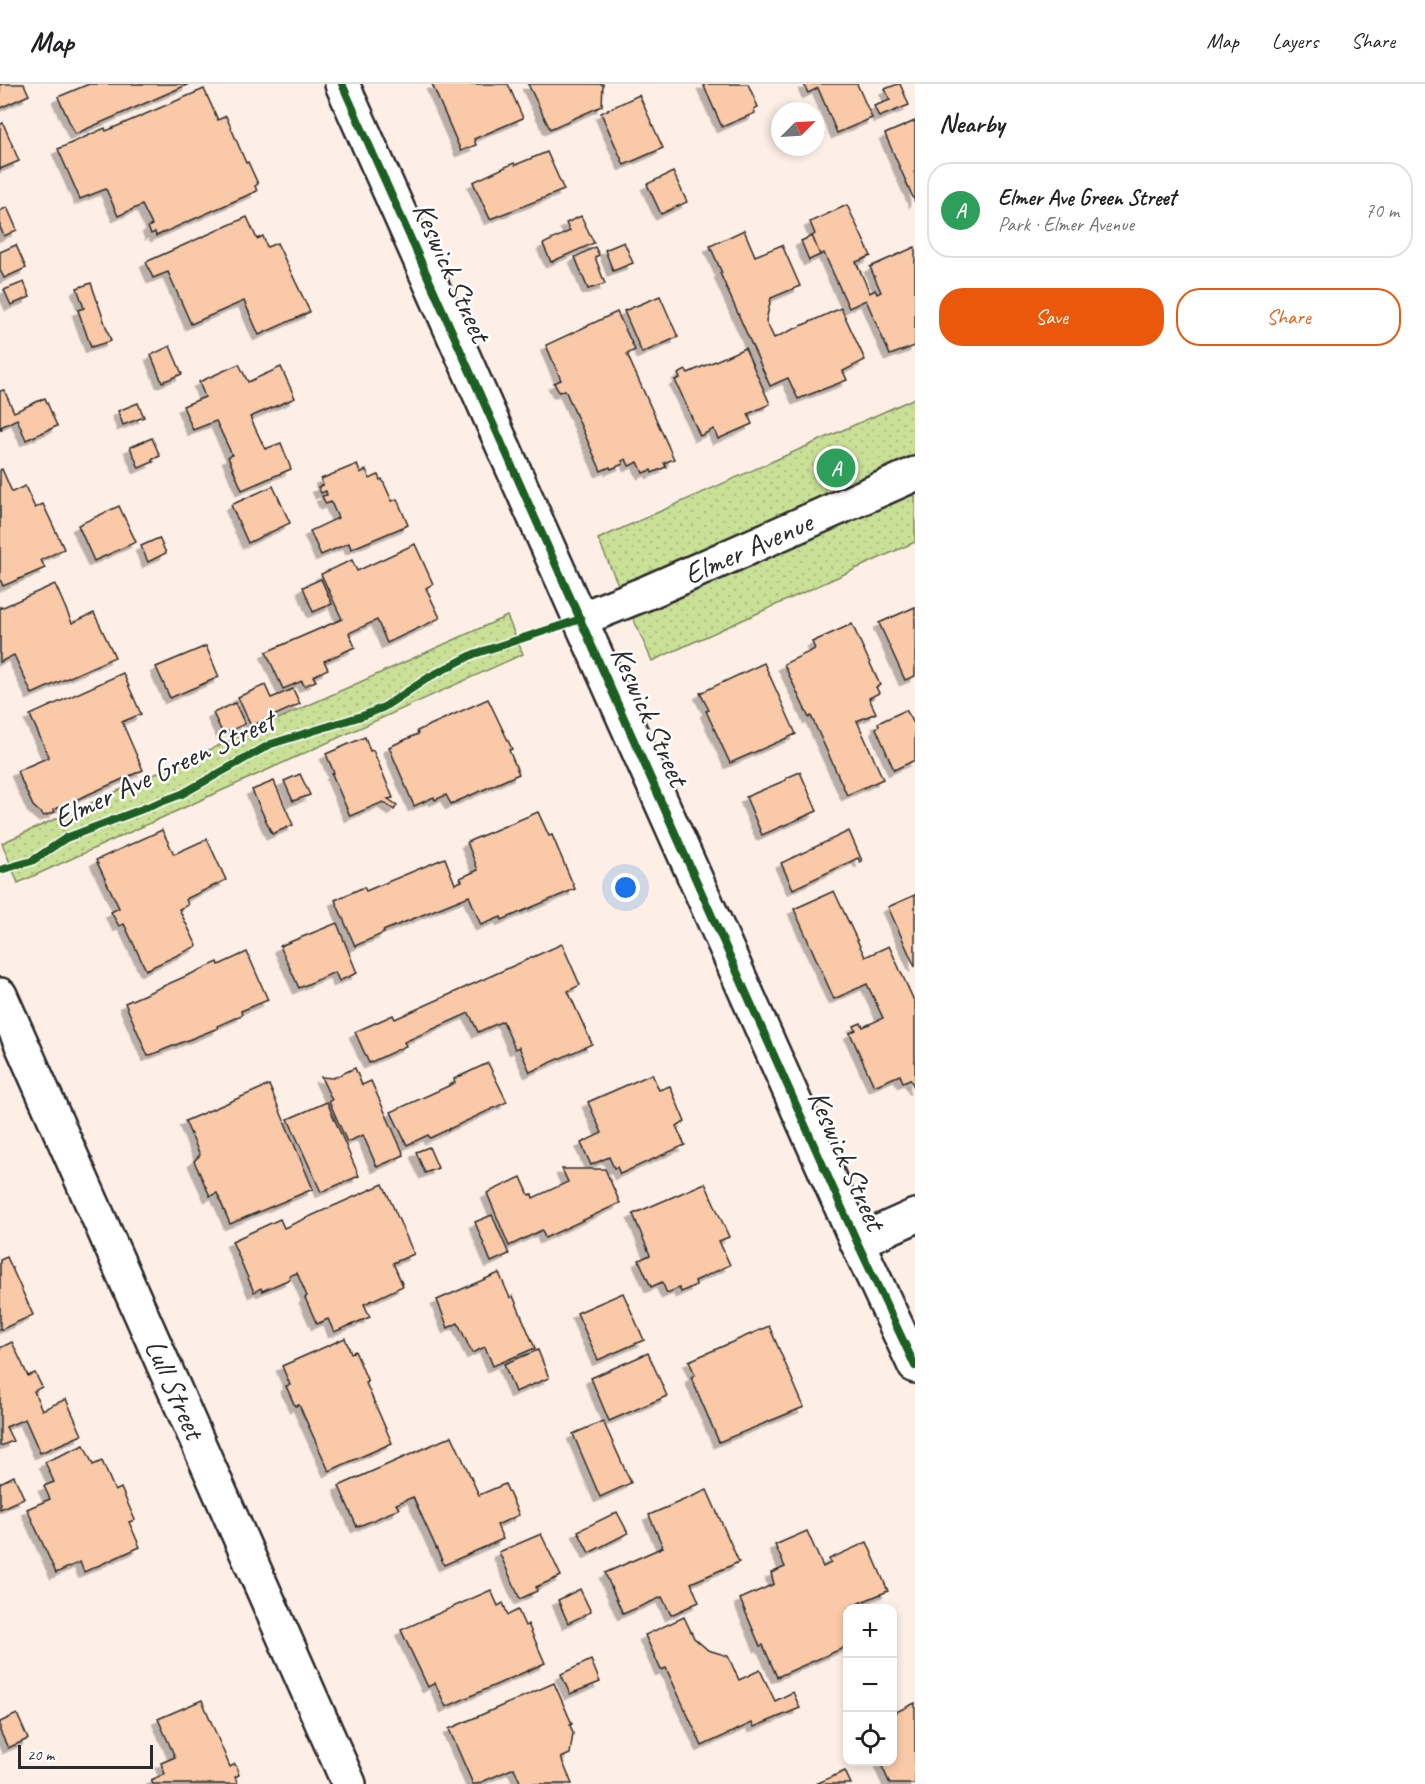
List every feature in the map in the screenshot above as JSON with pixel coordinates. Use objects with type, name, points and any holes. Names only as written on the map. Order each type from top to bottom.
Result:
[{"type":"street","name":"Keswick Street","points":[[342,84],[857,1242],[915,1366]]},
{"type":"street","name":"Elmer Avenue","points":[[580,619],[646,593],[915,474]]},
{"type":"street","name":"Lull Street","points":[[0,995],[349,1784]]},
{"type":"street","points":[[857,1242],[915,1216]]},
{"type":"green space","points":[[915,398],[915,542],[652,661],[598,539]]},
{"type":"green space","points":[[507,616],[523,654],[18,883],[2,843]]},
{"type":"building","points":[[0,84],[24,84],[29,95],[0,108]]},
{"type":"building","points":[[89,84],[189,84],[75,134],[58,97]]},
{"type":"building","points":[[432,84],[508,84],[523,118],[474,139],[476,145],[461,151]]},
{"type":"building","points":[[528,84],[603,84],[602,106],[550,129]]},
{"type":"building","points":[[703,84],[748,84],[758,107],[754,109],[755,113],[722,127]]},
{"type":"building","points":[[804,84],[857,84],[872,118],[837,133],[818,88],[808,93]]},
{"type":"building","points":[[898,84],[909,105],[879,117],[874,106],[890,100],[885,89]]},
{"type":"building","points":[[204,89],[218,120],[226,116],[246,163],[248,162],[258,184],[255,186],[257,191],[156,236],[155,232],[151,234],[148,227],[152,225],[142,205],[118,216],[106,189],[80,199],[58,149]]},
{"type":"building","points":[[639,95],[663,148],[624,165],[601,113]]},
{"type":"building","points":[[915,121],[915,202],[885,134]]},
{"type":"building","points":[[3,123],[19,161],[0,169],[0,125]]},
{"type":"building","points":[[547,152],[564,190],[490,219],[473,182],[514,163],[515,165]]},
{"type":"building","points":[[673,172],[687,202],[661,214],[647,184]]},
{"type":"building","points":[[847,205],[871,256],[856,262],[870,293],[875,290],[877,294],[881,292],[870,267],[915,247],[915,346],[890,355],[866,300],[849,308],[824,253],[820,255],[812,236],[815,234],[810,222]]},
{"type":"building","points":[[7,207],[17,230],[4,236],[0,227],[0,211]]},
{"type":"building","points":[[581,216],[594,243],[551,262],[543,244],[570,231],[566,223]]},
{"type":"building","points":[[247,217],[257,239],[263,236],[267,247],[277,243],[310,312],[259,335],[244,301],[191,324],[168,272],[153,278],[146,262]]},
{"type":"building","points":[[744,230],[755,256],[782,245],[800,286],[771,298],[766,321],[774,338],[841,308],[865,360],[843,371],[847,380],[798,399],[788,378],[770,386],[710,246]]},
{"type":"building","points":[[812,236],[820,255],[809,260],[801,241]]},
{"type":"building","points":[[624,242],[633,263],[613,271],[605,250]]},
{"type":"building","points":[[16,245],[26,268],[4,278],[0,270],[0,252]]},
{"type":"building","points":[[595,247],[599,255],[595,257],[605,284],[588,289],[575,257]]},
{"type":"building","points":[[24,282],[30,297],[11,305],[4,290]]},
{"type":"building","points":[[91,283],[111,341],[91,347],[78,310],[84,308],[77,288]]},
{"type":"building","points":[[660,296],[678,337],[642,353],[624,311]]},
{"type":"building","points":[[617,312],[635,350],[627,354],[674,459],[664,463],[666,467],[652,473],[651,470],[643,473],[638,462],[629,466],[626,459],[622,461],[623,464],[601,471],[565,390],[559,392],[554,383],[561,380],[546,345]]},
{"type":"building","points":[[170,346],[182,374],[162,382],[151,355]]},
{"type":"building","points":[[745,348],[770,404],[748,414],[752,424],[718,439],[714,429],[700,436],[675,380],[680,378],[678,374],[686,370],[688,373]]},
{"type":"building","points":[[239,364],[248,382],[281,367],[295,398],[250,417],[265,449],[281,443],[291,469],[242,490],[228,457],[232,455],[216,421],[193,430],[183,406],[205,397],[199,382]]},
{"type":"building","points":[[4,390],[14,412],[45,398],[57,426],[26,440],[17,419],[1,427],[2,430],[0,430],[0,391]]},
{"type":"building","points":[[138,403],[144,417],[123,425],[118,411]]},
{"type":"building","points":[[152,438],[160,456],[139,468],[130,447]]},
{"type":"building","points":[[357,464],[360,473],[366,470],[370,479],[378,475],[380,480],[382,479],[392,501],[397,499],[408,525],[351,549],[349,543],[321,555],[310,531],[338,518],[331,502],[326,504],[322,496],[327,495],[326,491],[321,493],[318,487],[323,485],[321,479]]},
{"type":"building","points":[[2,469],[12,492],[25,486],[35,508],[43,504],[64,549],[41,560],[45,568],[3,586],[0,579],[0,470]]},
{"type":"building","points":[[273,486],[290,523],[248,543],[231,505]]},
{"type":"building","points":[[119,506],[136,542],[94,561],[78,525]]},
{"type":"building","points":[[159,538],[166,553],[148,562],[141,546]]},
{"type":"building","points":[[415,544],[433,584],[426,588],[440,618],[387,643],[377,620],[349,633],[355,647],[324,661],[328,669],[313,676],[316,681],[304,686],[302,681],[283,689],[266,652],[342,619],[321,574],[352,560],[357,571]]},
{"type":"building","points":[[321,579],[332,604],[313,612],[303,587]]},
{"type":"building","points":[[55,584],[72,623],[94,613],[115,657],[32,694],[14,655],[0,662],[0,606],[1,608]]},
{"type":"building","points":[[915,607],[915,676],[905,680],[879,623]]},
{"type":"building","points":[[852,624],[880,685],[876,687],[879,693],[869,698],[876,713],[857,721],[883,779],[847,795],[784,664],[815,649],[812,642]]},
{"type":"building","points":[[206,646],[219,677],[170,698],[156,667]]},
{"type":"building","points":[[764,663],[796,734],[730,763],[700,693]]},
{"type":"building","points":[[123,673],[141,714],[122,722],[143,770],[44,816],[33,806],[17,771],[49,757],[30,715]]},
{"type":"building","points":[[265,685],[271,698],[293,689],[300,704],[251,726],[238,697]]},
{"type":"building","points":[[488,699],[512,749],[509,750],[519,774],[451,804],[446,795],[435,800],[434,797],[414,806],[389,747],[418,734],[417,731]]},
{"type":"building","points":[[235,703],[245,724],[223,734],[213,713]]},
{"type":"building","points":[[906,710],[915,725],[915,760],[894,770],[876,728],[879,726],[878,723]]},
{"type":"building","points":[[365,737],[370,751],[373,750],[393,798],[388,799],[397,805],[394,810],[383,802],[350,816],[326,754]]},
{"type":"building","points":[[800,772],[817,811],[762,835],[746,797]]},
{"type":"building","points":[[300,774],[310,795],[293,801],[284,781]]},
{"type":"building","points":[[274,781],[293,825],[272,834],[252,790]]},
{"type":"building","points":[[538,812],[549,836],[552,835],[575,889],[502,920],[501,917],[481,925],[469,896],[383,931],[384,933],[355,946],[335,900],[364,887],[366,891],[445,858],[455,884],[462,881],[460,878],[478,870],[467,842]]},
{"type":"building","points":[[162,830],[174,854],[207,839],[226,880],[186,899],[188,905],[179,909],[197,946],[146,970],[124,924],[119,926],[111,912],[119,908],[96,860]]},
{"type":"building","points":[[849,831],[862,861],[860,862],[858,858],[793,889],[781,863]]},
{"type":"building","points":[[834,891],[865,957],[889,946],[915,1003],[915,1089],[910,1079],[903,1082],[900,1075],[874,1086],[850,1033],[856,1030],[854,1026],[861,1023],[863,1027],[883,1018],[867,984],[834,999],[794,909]]},
{"type":"building","points":[[915,895],[915,967],[888,907]]},
{"type":"building","points":[[337,923],[357,973],[339,981],[335,972],[299,988],[280,946]]},
{"type":"building","points":[[562,944],[580,985],[568,991],[592,1044],[530,1072],[519,1047],[515,1049],[503,1021],[478,1032],[469,1013],[404,1042],[406,1046],[369,1063],[355,1032],[393,1015],[395,1019]]},
{"type":"building","points":[[247,952],[268,1000],[241,1011],[242,1015],[217,1026],[218,1028],[148,1056],[125,1003],[218,962],[219,965]]},
{"type":"building","points":[[488,1063],[507,1102],[430,1138],[428,1135],[407,1145],[391,1112],[455,1083],[454,1079]]},
{"type":"building","points":[[355,1068],[362,1085],[371,1081],[404,1155],[377,1167],[363,1135],[347,1142],[321,1077],[333,1078]]},
{"type":"building","points":[[652,1074],[659,1090],[670,1086],[685,1122],[676,1126],[685,1145],[620,1174],[609,1157],[591,1165],[581,1143],[602,1133],[588,1102]]},
{"type":"building","points":[[269,1085],[313,1189],[230,1224],[217,1193],[210,1196],[194,1161],[200,1155],[185,1121]]},
{"type":"building","points":[[327,1102],[359,1176],[321,1192],[288,1119]]},
{"type":"building","points":[[429,1147],[438,1168],[425,1173],[416,1152]]},
{"type":"building","points":[[562,1169],[605,1169],[620,1203],[545,1238],[542,1230],[509,1246],[487,1193],[521,1177],[529,1195],[532,1194],[533,1198],[568,1182]]},
{"type":"building","points":[[705,1183],[729,1237],[719,1241],[730,1265],[695,1281],[696,1285],[681,1292],[679,1288],[667,1293],[662,1282],[651,1287],[639,1260],[650,1255],[633,1214]]},
{"type":"building","points":[[383,1184],[414,1254],[393,1263],[403,1286],[364,1304],[370,1317],[334,1332],[328,1319],[317,1324],[297,1273],[289,1276],[290,1279],[254,1292],[232,1241],[280,1219],[284,1228]]},
{"type":"building","points":[[492,1215],[509,1254],[491,1262],[475,1222]]},
{"type":"building","points":[[7,1257],[33,1315],[0,1330],[0,1260]]},
{"type":"building","points":[[499,1273],[510,1298],[513,1296],[535,1348],[493,1366],[485,1347],[472,1353],[458,1323],[448,1328],[437,1300]]},
{"type":"building","points":[[623,1293],[644,1340],[598,1360],[577,1313]]},
{"type":"building","points":[[769,1326],[804,1407],[719,1442],[691,1377],[695,1375],[689,1361]]},
{"type":"building","points":[[345,1338],[351,1353],[355,1351],[392,1443],[329,1471],[299,1405],[295,1406],[286,1386],[290,1385],[282,1366]]},
{"type":"building","points":[[12,1342],[28,1376],[35,1373],[42,1387],[34,1391],[42,1410],[66,1399],[82,1435],[40,1453],[25,1419],[6,1427],[13,1441],[0,1446],[0,1348]]},
{"type":"building","points":[[538,1350],[549,1378],[515,1392],[504,1364]]},
{"type":"building","points":[[648,1353],[667,1396],[609,1421],[591,1378]]},
{"type":"building","points":[[603,1421],[631,1483],[600,1497],[573,1434]]},
{"type":"building","points":[[452,1436],[479,1495],[505,1484],[519,1515],[497,1525],[503,1539],[444,1565],[413,1497],[396,1504],[399,1509],[357,1527],[339,1486]]},
{"type":"building","points":[[84,1445],[93,1465],[102,1461],[115,1491],[121,1488],[135,1520],[129,1522],[140,1547],[84,1572],[80,1562],[56,1573],[27,1509],[50,1499],[44,1486],[54,1482],[45,1462]]},
{"type":"building","points":[[14,1476],[24,1498],[0,1509],[0,1483]]},
{"type":"building","points":[[707,1490],[739,1562],[691,1583],[699,1602],[671,1615],[662,1597],[623,1614],[605,1573],[663,1547],[649,1515]]},
{"type":"building","points":[[617,1512],[628,1533],[589,1553],[578,1531]]},
{"type":"building","points":[[807,1531],[823,1567],[831,1563],[829,1559],[867,1542],[888,1591],[857,1604],[843,1604],[843,1648],[777,1677],[763,1645],[760,1646],[740,1599],[774,1584],[771,1573],[785,1567],[775,1545]]},
{"type":"building","points":[[541,1534],[561,1576],[536,1587],[537,1591],[520,1599],[499,1552]]},
{"type":"building","points":[[580,1589],[591,1612],[568,1623],[558,1600]]},
{"type":"building","points":[[491,1590],[498,1606],[503,1603],[508,1615],[518,1610],[525,1626],[528,1624],[545,1663],[446,1707],[435,1683],[428,1687],[401,1630]]},
{"type":"building","points":[[684,1617],[694,1638],[708,1650],[728,1656],[739,1680],[760,1670],[775,1701],[793,1692],[800,1708],[754,1727],[752,1723],[702,1746],[666,1668],[661,1670],[645,1635]]},
{"type":"building","points":[[591,1660],[600,1682],[570,1694],[561,1674]]},
{"type":"building","points":[[554,1683],[572,1724],[570,1725],[573,1733],[570,1754],[561,1758],[572,1784],[521,1784],[514,1768],[473,1784],[449,1729]]},
{"type":"building","points":[[202,1700],[230,1767],[235,1764],[239,1775],[235,1777],[238,1784],[153,1784],[151,1780],[165,1774],[161,1763],[175,1757],[158,1719]]},
{"type":"building","points":[[915,1703],[915,1784],[890,1784],[882,1766],[897,1766],[897,1712]]},
{"type":"building","points":[[17,1714],[28,1739],[8,1748],[0,1731],[0,1722]]},
{"type":"building","points":[[845,1771],[851,1784],[816,1784]]},
{"type":"cycle path","points":[[342,84],[857,1242],[915,1366]]},
{"type":"cycle path","name":"Elmer Ave Green Street","points":[[0,870],[32,861],[66,838],[182,794],[271,744],[384,707],[431,676],[474,654],[581,619]]},
{"type":"place","name":"Elmer Ave Green Street","points":[[836,468]]}]
